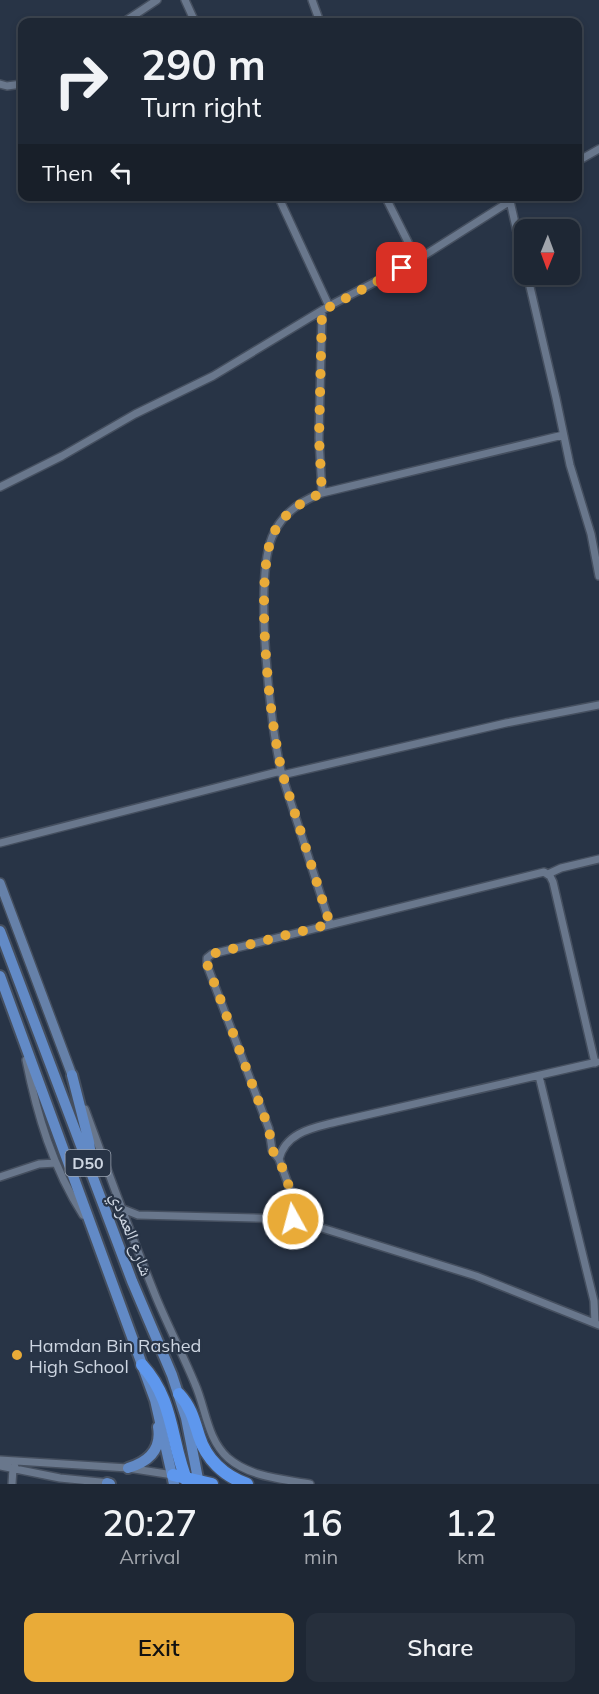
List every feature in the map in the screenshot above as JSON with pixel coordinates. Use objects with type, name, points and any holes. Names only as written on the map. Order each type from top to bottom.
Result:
[{"type":"highway","points":[[142,1365],[154,1378],[163,1395],[186,1481],[212,1484]]},
{"type":"highway","points":[[179,1394],[191,1410],[209,1456],[225,1473],[247,1484]]},
{"type":"main road","name":"شارع العمردي","points":[[0,931],[132,1281],[179,1394],[190,1433],[186,1481]]},
{"type":"main road","name":"شارع العمردي","points":[[0,976],[186,1481]]},
{"type":"main road","points":[[72,1075],[90,1150],[92,1175]]},
{"type":"main road","points":[[128,1468],[144,1462],[156,1449],[159,1436],[155,1400]]},
{"type":"street","points":[[130,18],[157,0]]},
{"type":"street","points":[[185,0],[193,18]]},
{"type":"street","points":[[312,0],[319,18]]},
{"type":"street","points":[[0,84],[18,85]]},
{"type":"street","points":[[582,159],[599,149]]},
{"type":"street","points":[[280,201],[329,306]]},
{"type":"street","points":[[388,201],[417,260]]},
{"type":"street","points":[[0,487],[62,456],[135,414],[213,376],[329,306],[417,260],[510,201],[514,219]]},
{"type":"street","points":[[529,285],[570,465],[591,534],[599,576]]},
{"type":"street","points":[[322,311],[319,438],[322,493]]},
{"type":"street","points":[[330,924],[282,773],[271,700],[265,587],[268,551],[272,538],[286,514],[297,505],[322,493],[563,435]]},
{"type":"street","points":[[0,843],[282,773],[599,705]]},
{"type":"street","points":[[293,1219],[295,1203],[279,1159],[272,1150],[269,1129],[206,961],[212,954],[465,893],[537,873],[548,874],[561,868],[599,859]]},
{"type":"street","points":[[279,1159],[281,1151],[290,1139],[312,1129],[597,1062],[553,882],[548,874]]},
{"type":"street","points":[[0,883],[161,1310],[195,1384],[210,1431],[217,1445],[233,1462],[246,1470],[310,1484]]},
{"type":"street","points":[[23,1037],[38,1114],[56,1163],[74,1200],[92,1228]]},
{"type":"street","points":[[123,1209],[138,1215],[293,1219],[476,1276],[597,1324],[594,1301],[539,1076]]},
{"type":"street","points":[[0,1177],[39,1164],[56,1163]]},
{"type":"street","points":[[129,1227],[138,1215]]},
{"type":"street","points":[[0,1460],[128,1468],[186,1481]]},
{"type":"street","points":[[13,1468],[20,1465],[59,1468],[110,1467]]},
{"type":"street","points":[[0,1466],[110,1484]]},
{"type":"street","points":[[13,1468],[14,1484]]},
{"type":"street","points":[[14,1484],[19,1475],[26,1471]]},
{"type":"place","name":"Hamdan Bin Rashed High School","points":[[17,1355]]},
{"type":"route","points":[[293,1219],[296,1210],[295,1203],[279,1159],[272,1150],[269,1129],[206,961],[212,954],[330,924],[281,771],[268,668],[266,566],[272,538],[286,514],[297,505],[322,493],[319,438],[322,311],[402,268]]}]
